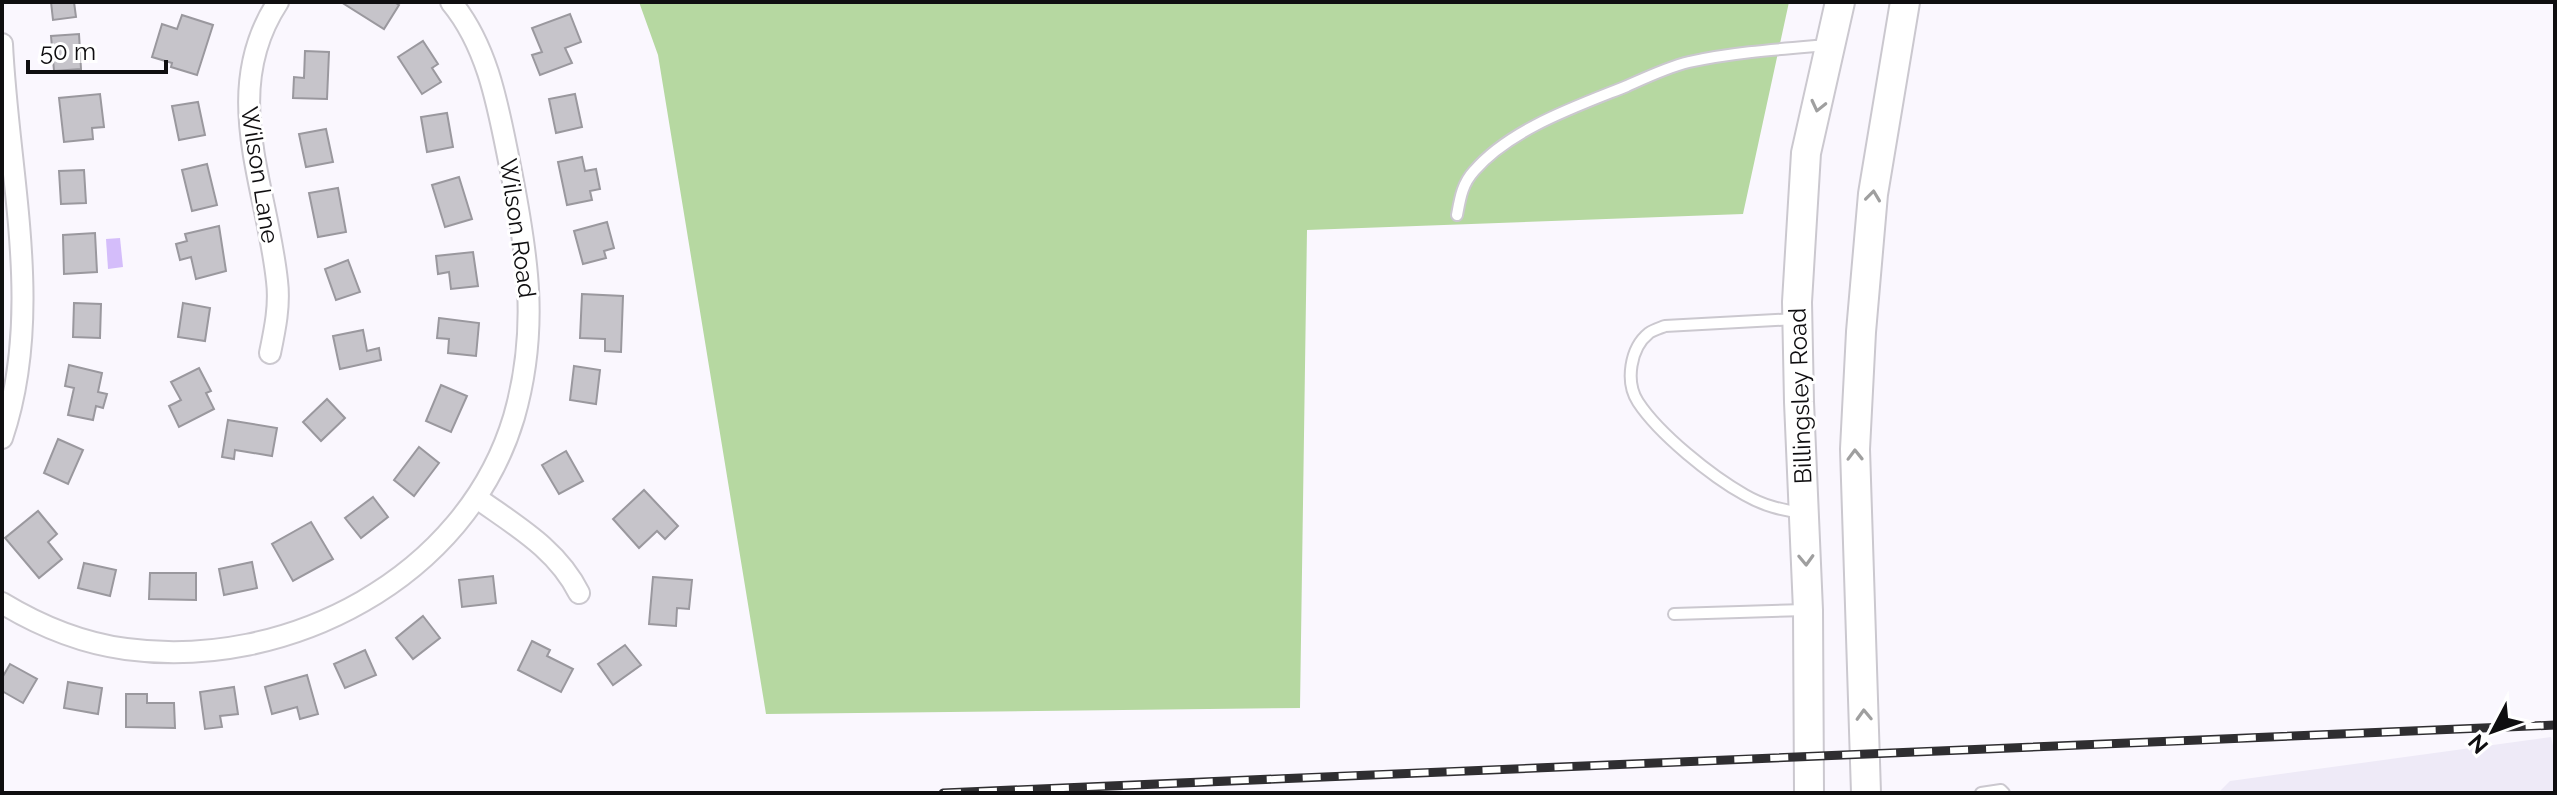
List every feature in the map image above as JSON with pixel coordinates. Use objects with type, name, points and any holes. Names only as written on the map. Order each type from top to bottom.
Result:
[{"type":"main road","name":"Billingsley Road","points":[[1809,793],[1808,610],[1798,319],[1806,153],[1840,2]]},
{"type":"main road","points":[[1866,793],[1855,449],[1873,194],[1905,2]]},
{"type":"street","name":"Wilson Lane","points":[[270,353],[277,317],[277,281],[248,119],[249,79],[264,27],[278,2]]},
{"type":"street","name":"Wilson Road","points":[[2,603],[67,635],[123,649],[192,652],[269,640],[341,614],[379,593],[409,571],[442,540],[477,498],[498,457],[521,387],[530,318],[529,279],[501,121],[485,62],[466,20],[451,2]]},
{"type":"street","points":[[2,44],[5,121],[20,236],[22,318],[21,363],[2,438]]},
{"type":"street","points":[[477,498],[544,546],[563,566],[579,593]]},
{"type":"lane","points":[[1457,215],[1462,191],[1472,173],[1491,154],[1516,136],[1582,104],[1686,63],[1741,52],[1830,45]]},
{"type":"lane","points":[[1798,319],[1665,326],[1650,332],[1638,345],[1632,361],[1631,380],[1639,403],[1674,441],[1718,479],[1773,509],[1804,513]]},
{"type":"lane","points":[[1674,614],[1808,610]]},
{"type":"lane","points":[[1981,793],[2001,790],[2004,793]]},
{"type":"shaded area","points":[[120,238],[123,267],[108,269],[106,239]]},
{"type":"shaded area","points":[[2551,737],[2555,754],[2555,793],[2218,793],[2230,781]]},
{"type":"green space","points":[[639,2],[1789,2],[1743,214],[1307,230],[1300,708],[766,714],[658,55]]},
{"type":"building","points":[[51,2],[74,2],[76,17],[53,20]]},
{"type":"building","points":[[341,2],[394,2],[399,5],[384,29]]},
{"type":"building","points":[[570,14],[581,42],[565,48],[572,63],[540,75],[532,55],[542,52],[532,28]]},
{"type":"building","points":[[182,15],[213,25],[197,75],[152,57],[162,24],[177,29]]},
{"type":"building","points":[[79,34],[81,69],[54,71],[51,36]]},
{"type":"building","points":[[423,41],[438,64],[432,68],[441,82],[422,94],[398,57]]},
{"type":"building","points":[[305,51],[329,52],[327,99],[293,98],[294,77],[304,78]]},
{"type":"building","points":[[100,94],[104,127],[92,128],[93,139],[64,142],[59,98]]},
{"type":"building","points":[[575,94],[582,127],[556,133],[549,99]]},
{"type":"building","points":[[198,102],[205,135],[179,140],[172,106]]},
{"type":"building","points":[[447,113],[453,147],[427,152],[421,117]]},
{"type":"building","points":[[326,129],[333,162],[306,167],[299,134]]},
{"type":"building","points":[[582,157],[585,171],[596,169],[600,189],[590,191],[592,200],[567,205],[558,162]]},
{"type":"building","points":[[207,164],[217,205],[192,211],[182,170]]},
{"type":"building","points":[[84,170],[86,203],[61,204],[59,171]]},
{"type":"building","points":[[459,177],[472,219],[445,227],[432,185]]},
{"type":"building","points":[[338,188],[346,232],[318,237],[309,193]]},
{"type":"building","points":[[607,222],[614,248],[604,251],[606,258],[583,264],[574,231]]},
{"type":"building","points":[[219,226],[226,271],[196,279],[191,257],[180,260],[176,244],[187,241],[185,234]]},
{"type":"building","points":[[95,233],[97,272],[64,274],[63,235]]},
{"type":"building","points":[[473,252],[478,286],[451,289],[449,272],[438,274],[436,256]]},
{"type":"building","points":[[348,260],[360,292],[336,300],[325,269]]},
{"type":"building","points":[[582,294],[623,296],[621,352],[605,351],[605,339],[580,338]]},
{"type":"building","points":[[74,303],[101,304],[100,338],[73,337]]},
{"type":"building","points":[[183,303],[210,308],[205,341],[178,337]]},
{"type":"building","points":[[439,318],[479,323],[476,356],[448,353],[449,339],[437,338]]},
{"type":"building","points":[[363,330],[367,351],[379,348],[381,360],[340,369],[333,336]]},
{"type":"building","points":[[69,365],[102,373],[98,392],[107,394],[103,408],[96,406],[93,420],[68,415],[74,388],[65,386]]},
{"type":"building","points":[[574,366],[600,370],[596,404],[570,400]]},
{"type":"building","points":[[199,368],[211,391],[206,393],[214,409],[179,427],[169,406],[181,400],[171,382]]},
{"type":"building","points":[[441,385],[467,396],[451,432],[426,421]]},
{"type":"building","points":[[327,399],[345,418],[321,441],[303,422]]},
{"type":"building","points":[[228,420],[277,428],[272,456],[235,450],[234,459],[222,457]]},
{"type":"building","points":[[58,439],[83,450],[68,484],[44,473]]},
{"type":"building","points":[[419,447],[439,463],[414,496],[394,480]]},
{"type":"building","points":[[566,451],[583,481],[559,494],[542,465]]},
{"type":"building","points":[[644,490],[678,526],[665,539],[657,531],[639,548],[613,519]]},
{"type":"building","points":[[373,497],[388,517],[361,538],[345,518]]},
{"type":"building","points":[[38,511],[57,534],[48,542],[62,559],[39,578],[5,538]]},
{"type":"building","points":[[311,522],[333,559],[293,581],[272,544]]},
{"type":"building","points":[[252,562],[257,588],[224,595],[219,569]]},
{"type":"building","points":[[84,563],[116,570],[110,596],[78,588]]},
{"type":"building","points":[[150,573],[196,573],[196,600],[149,599]]},
{"type":"building","points":[[493,576],[496,603],[462,607],[459,580]]},
{"type":"building","points":[[653,577],[692,580],[689,609],[677,608],[676,626],[649,624]]},
{"type":"building","points":[[423,616],[440,638],[413,659],[396,638]]},
{"type":"building","points":[[532,641],[550,650],[547,656],[573,669],[561,692],[518,670]]},
{"type":"building","points":[[625,645],[641,665],[613,685],[598,664]]},
{"type":"building","points":[[365,650],[376,675],[345,688],[334,664]]},
{"type":"building","points":[[10,664],[37,679],[23,703],[2,691],[2,678]]},
{"type":"building","points":[[307,675],[318,714],[300,719],[297,707],[272,714],[265,687]]},
{"type":"building","points":[[68,682],[102,688],[98,714],[64,708]]},
{"type":"building","points":[[234,687],[238,714],[220,716],[222,727],[205,729],[200,692]]},
{"type":"building","points":[[126,694],[147,694],[147,703],[174,703],[175,728],[126,727]]},
{"type":"railway","points":[[943,793],[2555,725]]}]
